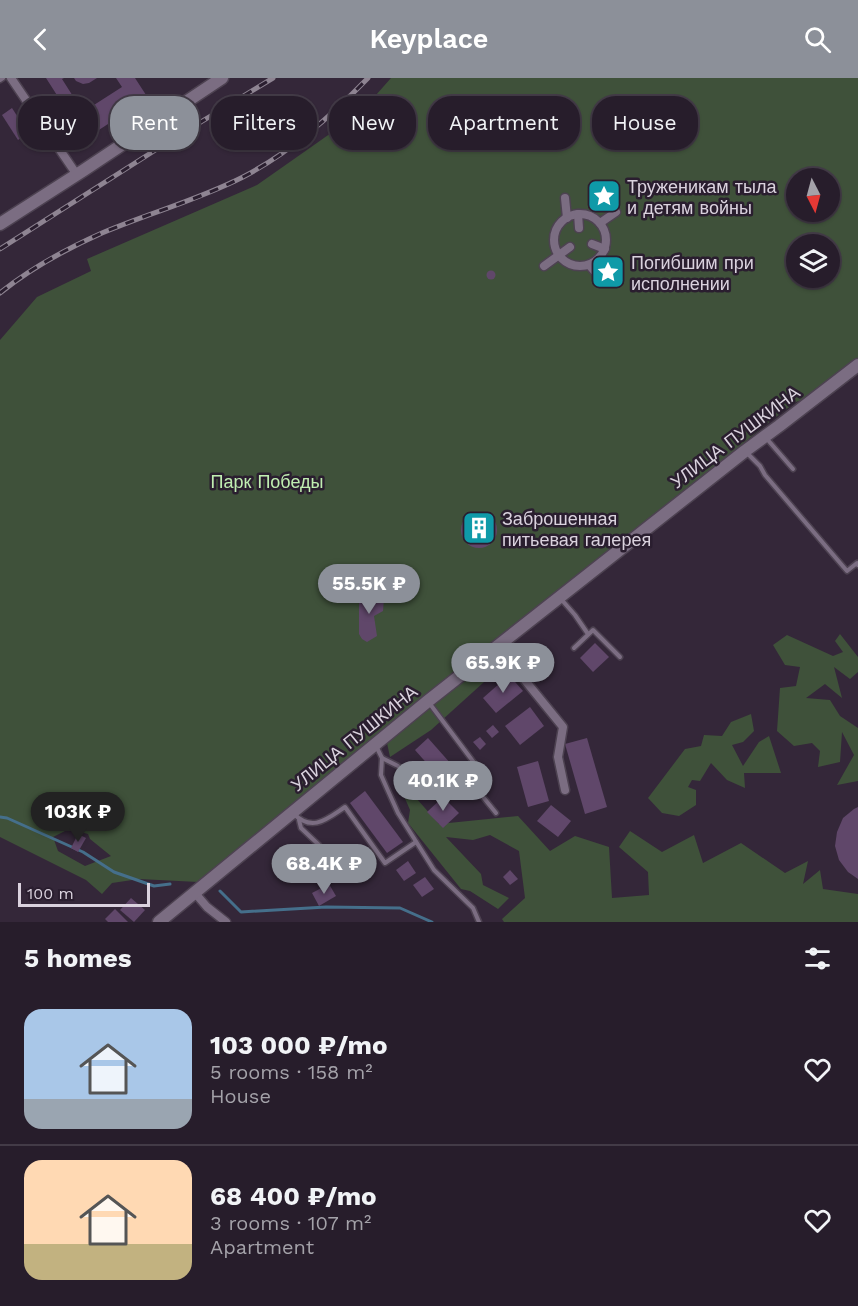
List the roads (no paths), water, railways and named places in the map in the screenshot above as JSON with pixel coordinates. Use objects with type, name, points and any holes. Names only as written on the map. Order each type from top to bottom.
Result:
[{"type":"street","points":[[11,78],[76,175]]},
{"type":"street","points":[[0,224],[222,78]]},
{"type":"street","points":[[565,198],[567,218]]},
{"type":"street","points":[[600,223],[616,212]]},
{"type":"street","points":[[578,214],[579,228]]},
{"type":"street","points":[[578,214],[590,216],[600,223],[606,235],[605,249],[598,259],[583,266],[567,262],[559,255],[554,242],[561,222],[578,214]]},
{"type":"street","points":[[592,244],[605,249]]},
{"type":"street","points":[[544,266],[570,247]]},
{"type":"street","points":[[589,265],[602,280]]},
{"type":"street","name":"УЛИЦА ПУШКИНА","points":[[159,922],[295,816],[375,744],[497,646],[858,365]]},
{"type":"street","points":[[497,646],[563,727],[558,757],[565,790]]},
{"type":"street","points":[[196,892],[207,907],[226,922]]},
{"type":"lane","points":[[764,436],[793,469]]},
{"type":"lane","points":[[745,451],[847,571],[858,564]]},
{"type":"lane","points":[[559,597],[588,634]]},
{"type":"lane","points":[[574,648],[593,630],[620,657]]},
{"type":"lane","points":[[428,701],[478,768],[475,787],[496,813]]},
{"type":"lane","points":[[375,744],[382,758],[381,775],[398,813],[434,870],[473,909],[479,922]]},
{"type":"lane","points":[[382,758],[398,766],[425,796]]},
{"type":"lane","points":[[295,816],[312,824],[322,823],[345,807],[385,863],[416,842]]},
{"type":"lane","points":[[295,816],[302,828],[319,845]]},
{"type":"waterway","points":[[0,817],[83,852],[114,872],[154,886],[170,884]]},
{"type":"waterway","points":[[220,891],[241,912],[326,907],[400,908],[432,922]]},
{"type":"railway","points":[[0,249],[273,78]]},
{"type":"railway","points":[[0,293],[36,267],[62,252],[120,226],[209,193],[261,167],[310,132],[368,78]]},
{"type":"place","name":"Труженикам тыла и детям войны","points":[[604,196]]},
{"type":"place","name":"Погибшим при исполнении","points":[[608,272]]},
{"type":"place","name":"Заброшенная питьевая галерея","points":[[479,528]]},
{"type":"park label","name":"Парк Победы","points":[[267,481]]}]
